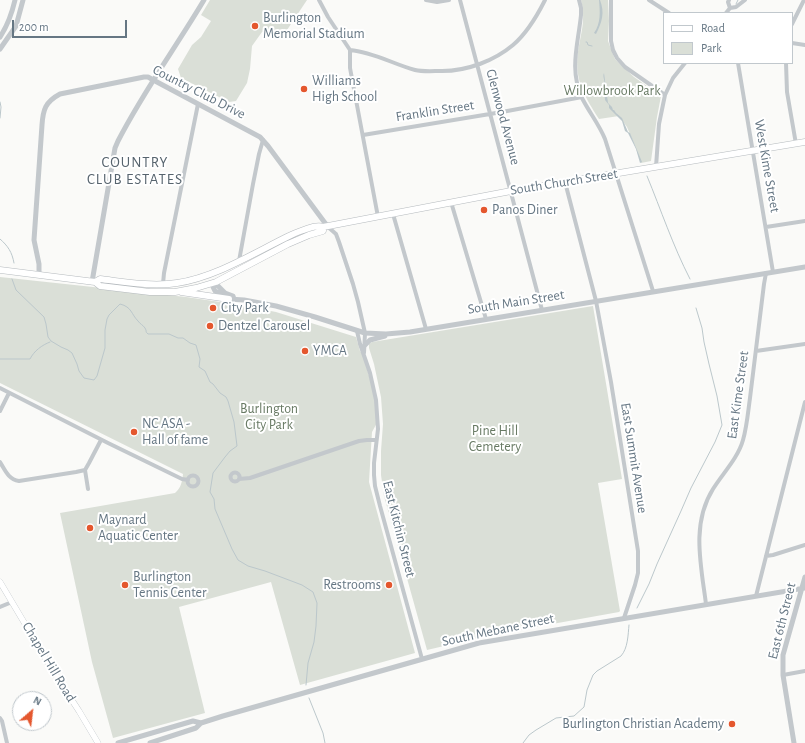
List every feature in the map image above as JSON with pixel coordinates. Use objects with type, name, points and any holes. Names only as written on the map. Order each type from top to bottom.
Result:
[{"type":"main road","name":"South Church Street","points":[[93,282],[100,278],[122,282],[163,284],[197,279],[236,263],[289,236],[320,226],[326,227],[511,190],[805,142]]},
{"type":"main road","name":"South Church Street","points":[[0,270],[93,282],[100,286],[135,291],[175,292],[214,283],[288,244],[323,231],[326,227]]},
{"type":"main road","points":[[176,283],[186,285],[208,280],[214,283],[215,277],[231,269],[236,263]]},
{"type":"main road","points":[[175,292],[232,299]]},
{"type":"main road","name":"Chapel Hill Road","points":[[0,582],[98,743]]},
{"type":"street","points":[[0,37],[7,26],[15,0]]},
{"type":"street","points":[[0,49],[16,26],[23,0]]},
{"type":"street","points":[[93,282],[115,148],[122,132],[153,80],[204,0]]},
{"type":"street","points":[[319,0],[328,17],[350,50],[350,68],[378,217]]},
{"type":"street","points":[[426,0],[437,2],[449,0]]},
{"type":"street","name":"Glenwood Avenue","points":[[460,0],[542,310]]},
{"type":"street","points":[[350,50],[370,54],[417,70],[460,70],[493,58],[512,45],[531,24],[545,0]]},
{"type":"street","points":[[579,0],[582,15],[575,58],[577,83],[582,97],[601,130],[653,291]]},
{"type":"street","points":[[611,0],[611,40],[613,50],[617,58],[625,67],[665,95]]},
{"type":"street","points":[[649,0],[667,12]]},
{"type":"street","points":[[728,0],[728,5],[730,8]]},
{"type":"street","points":[[727,12],[730,8],[736,7],[744,0]]},
{"type":"street","points":[[793,22],[804,0]]},
{"type":"street","points":[[793,43],[805,45]]},
{"type":"street","points":[[656,167],[660,124],[665,95],[673,78],[684,64]]},
{"type":"street","name":"West Kime Street","points":[[738,64],[773,272]]},
{"type":"street","points":[[786,64],[787,92],[796,144]]},
{"type":"street","name":"Country Club Drive","points":[[39,275],[39,264],[34,240],[42,120],[46,105],[60,94],[144,77],[153,80],[263,140],[326,227]]},
{"type":"street","name":"Franklin Street","points":[[363,135],[582,97]]},
{"type":"street","points":[[163,284],[198,104]]},
{"type":"street","points":[[236,263],[263,140]]},
{"type":"street","name":"East Summit Avenue","points":[[564,182],[596,301],[612,388],[638,551],[638,573],[624,618]]},
{"type":"street","points":[[451,202],[486,319]]},
{"type":"street","points":[[393,214],[426,329]]},
{"type":"street","points":[[766,227],[805,221]]},
{"type":"street","name":"East Kitchin Street","points":[[326,227],[336,234],[358,302],[365,333],[364,356]]},
{"type":"street","name":"South Main Street","points":[[214,283],[213,287],[215,291],[224,297],[276,306],[365,333],[390,334],[805,267]]},
{"type":"street","name":"East Kime Street","points":[[706,604],[700,563],[700,527],[704,507],[712,491],[740,449],[746,429],[766,273]]},
{"type":"street","name":"East Kitchin Street","points":[[357,331],[370,373],[376,400],[378,421],[374,463],[375,486],[422,659]]},
{"type":"street","points":[[365,346],[370,340],[390,334]]},
{"type":"street","points":[[756,351],[805,344]]},
{"type":"street","points":[[0,388],[101,440],[182,479],[188,480]]},
{"type":"street","points":[[0,411],[9,393]]},
{"type":"street","points":[[756,596],[805,402]]},
{"type":"street","points":[[0,462],[9,477],[19,481],[76,472],[84,470],[101,440]]},
{"type":"street","points":[[240,479],[250,478],[359,441],[376,440]]},
{"type":"street","points":[[84,470],[88,489]]},
{"type":"street","points":[[766,556],[805,545]]},
{"type":"street","name":"East 6th Street","points":[[794,743],[783,675],[784,655],[805,577]]},
{"type":"street","name":"South Mebane Street","points":[[118,743],[193,722],[201,723],[479,643],[803,588]]},
{"type":"street","points":[[0,607],[12,602]]},
{"type":"street","points":[[783,675],[805,671]]},
{"type":"street","points":[[0,718],[2,721],[6,743]]},
{"type":"street","name":"South Mebane Street","points":[[150,743],[196,728],[201,723]]},
{"type":"green space","points":[[210,0],[307,0],[285,33],[262,32],[252,46],[247,83],[236,101],[229,102],[181,78],[178,69],[192,45],[201,37],[211,21],[201,15]]},
{"type":"green space","name":"Willowbrook Park","points":[[581,0],[608,0],[608,41],[615,59],[634,77],[661,96],[651,161],[641,163],[627,127],[619,116],[599,119],[585,96],[579,80],[577,62],[583,20]]},
{"type":"green space","name":"Burlington City Park","points":[[0,277],[186,297],[234,304],[276,312],[356,337],[360,351],[363,355],[376,400],[378,421],[372,432],[369,482],[415,653],[300,685],[271,582],[179,607],[205,713],[113,738],[92,662],[60,513],[175,493],[181,485],[183,474],[0,383]]},
{"type":"green space","name":"Pine Hill Cemetery","points":[[593,306],[622,479],[598,483],[620,611],[491,635],[427,650],[384,496],[381,475],[383,424],[381,397],[369,344],[372,342]]},
{"type":"shaded area","points":[[599,0],[602,5],[603,13],[596,34],[594,33],[599,21],[600,13]]},
{"type":"shaded area","points":[[604,73],[608,103],[622,118],[628,132],[630,133],[642,162],[640,163],[636,149],[628,133],[625,131],[622,121],[609,108],[609,105],[605,100]]},
{"type":"waterway","points":[[736,4],[738,0]]},
{"type":"waterway","points":[[586,42],[588,45],[592,46]]},
{"type":"waterway","points":[[0,102],[0,118]]},
{"type":"waterway","points":[[647,176],[690,279]]},
{"type":"waterway","points":[[0,239],[9,250],[14,263]]},
{"type":"waterway","points":[[12,279],[16,290],[44,317],[48,337],[51,341],[72,353],[79,371],[84,378],[94,380],[97,376],[105,348],[105,330],[107,319],[120,304],[129,309],[145,328],[148,334],[169,334],[178,338],[183,338],[196,345],[200,359],[199,367],[205,371],[210,382],[226,397],[234,422],[237,446],[230,451],[213,473],[210,492],[214,499],[215,509],[232,549],[238,560],[248,566],[302,585],[313,592],[317,603],[314,642],[308,663],[306,685]]},
{"type":"waterway","points":[[637,608],[691,488],[715,442],[722,425],[702,328],[696,308]]},
{"type":"waterway","points":[[0,359],[30,359],[38,349],[50,342]]},
{"type":"waterway","points":[[523,743],[529,735],[556,718],[574,716],[584,707],[587,690],[593,675],[621,656],[623,653],[627,641],[629,625]]},
{"type":"waterway","points":[[309,698],[323,733],[325,743]]},
{"type":"place","name":"Burlington Memorial Stadium","points":[[255,26]]},
{"type":"place","name":"Williams High School","points":[[304,89]]},
{"type":"place","name":"Panos Diner","points":[[484,210]]},
{"type":"place","name":"City Park","points":[[213,308]]},
{"type":"place","name":"Dentzel Carousel","points":[[210,326]]},
{"type":"place","name":"YMCA","points":[[305,351]]},
{"type":"place","name":"NC ASA - Hall of fame","points":[[134,432]]},
{"type":"place","name":"Maynard Aquatic Center","points":[[90,528]]},
{"type":"place","name":"Burlington Tennis Center","points":[[125,585]]},
{"type":"place","name":"Restrooms","points":[[389,585]]},
{"type":"place","name":"Burlington Christian Academy","points":[[732,724]]},
{"type":"district","name":"COUNTRY CLUB ESTATES","points":[[135,170]]}]
